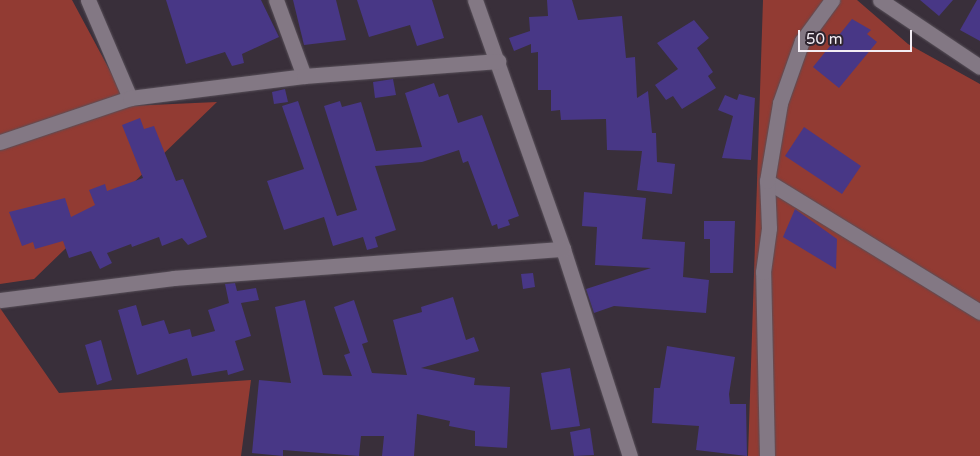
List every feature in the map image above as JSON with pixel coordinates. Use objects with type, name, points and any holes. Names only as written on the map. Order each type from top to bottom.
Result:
[{"type":"street","points":[[88,0],[130,98]]},
{"type":"street","points":[[276,0],[304,76]]},
{"type":"street","points":[[475,0],[563,249],[630,456]]},
{"type":"street","points":[[767,456],[763,272],[769,228],[767,181],[780,103],[802,41],[832,0]]},
{"type":"street","points":[[880,0],[980,67]]},
{"type":"street","points":[[0,142],[130,98],[304,76],[498,61]]},
{"type":"street","points":[[767,181],[980,312]]},
{"type":"street","points":[[0,300],[174,278],[563,249]]},
{"type":"shaded area","points":[[0,0],[72,0],[129,106],[217,102],[34,279],[0,284]]},
{"type":"shaded area","points":[[763,0],[857,0],[908,44],[980,84],[980,456],[748,456]]},
{"type":"shaded area","points":[[0,308],[59,393],[251,380],[241,456],[0,456]]},
{"type":"building","points":[[166,0],[261,0],[279,37],[242,54],[244,63],[232,66],[225,52],[186,64]]},
{"type":"building","points":[[293,0],[336,0],[346,40],[304,45]]},
{"type":"building","points":[[357,0],[432,0],[444,38],[417,46],[410,25],[369,37]]},
{"type":"building","points":[[547,0],[572,0],[578,20],[622,16],[626,58],[635,57],[637,98],[648,91],[652,133],[656,133],[657,162],[675,164],[672,194],[637,190],[642,151],[607,150],[606,119],[561,120],[560,110],[551,111],[551,90],[538,90],[538,52],[531,53],[531,44],[514,51],[509,38],[530,31],[529,17],[548,16]]},
{"type":"building","points":[[920,0],[953,0],[939,16]]},
{"type":"building","points":[[977,0],[980,0],[980,41],[960,30]]},
{"type":"building","points":[[852,19],[871,30],[867,34],[877,42],[839,88],[813,67]]},
{"type":"building","points":[[694,20],[709,38],[697,48],[713,72],[708,76],[716,88],[682,109],[673,96],[666,100],[655,85],[678,69],[657,43]]},
{"type":"building","points":[[393,79],[396,95],[375,98],[373,82]]},
{"type":"building","points":[[434,83],[439,97],[448,94],[458,123],[482,115],[519,216],[508,220],[510,225],[498,229],[497,224],[492,226],[468,161],[463,163],[459,150],[422,162],[375,166],[396,230],[375,237],[378,247],[367,250],[363,237],[333,246],[324,217],[284,230],[267,181],[304,169],[282,106],[298,101],[337,216],[357,210],[324,106],[340,101],[342,107],[361,102],[376,151],[422,147],[405,93]]},
{"type":"building","points":[[285,89],[288,102],[274,104],[272,92]]},
{"type":"building","points":[[739,94],[755,98],[751,160],[722,158],[733,116],[718,110],[725,95],[737,100]]},
{"type":"building","points":[[140,118],[144,129],[154,126],[176,181],[183,179],[207,237],[188,245],[182,238],[162,246],[159,237],[132,247],[131,244],[107,253],[112,263],[100,269],[91,251],[69,258],[63,241],[35,249],[33,242],[22,246],[9,212],[65,198],[71,217],[95,205],[89,190],[105,184],[107,191],[143,178],[122,125]]},
{"type":"building","points":[[804,127],[861,166],[842,194],[785,156]]},
{"type":"building","points":[[584,192],[646,198],[642,239],[685,242],[683,277],[709,280],[706,313],[614,306],[594,313],[586,289],[651,268],[595,265],[597,227],[582,226]]},
{"type":"building","points":[[795,209],[837,239],[836,269],[783,237]]},
{"type":"building","points":[[704,221],[735,221],[733,273],[710,273],[710,239],[704,239]]},
{"type":"building","points":[[533,273],[535,287],[523,289],[521,274]]},
{"type":"building","points":[[235,283],[237,291],[256,288],[259,300],[241,303],[251,336],[235,341],[244,370],[228,375],[227,370],[192,376],[187,358],[137,375],[118,310],[136,305],[142,326],[164,320],[169,334],[190,329],[192,337],[215,331],[208,310],[229,303],[225,284]]},
{"type":"building","points":[[453,297],[466,340],[474,337],[479,351],[421,368],[475,378],[474,385],[510,387],[507,448],[475,446],[475,431],[449,426],[450,421],[417,414],[414,456],[382,456],[384,436],[361,436],[359,456],[283,450],[283,456],[252,453],[259,380],[291,383],[275,307],[305,300],[323,375],[352,376],[344,355],[350,353],[334,307],[354,300],[368,342],[362,344],[372,373],[407,375],[393,320],[422,312],[421,307]]},
{"type":"building","points":[[101,340],[112,380],[97,385],[85,345]]},
{"type":"building","points":[[667,346],[735,357],[729,394],[730,404],[746,404],[747,456],[696,450],[699,426],[652,423],[654,388],[660,388]]},
{"type":"building","points":[[570,368],[580,426],[551,430],[541,373]]},
{"type":"building","points":[[590,428],[594,455],[574,456],[570,432]]}]
